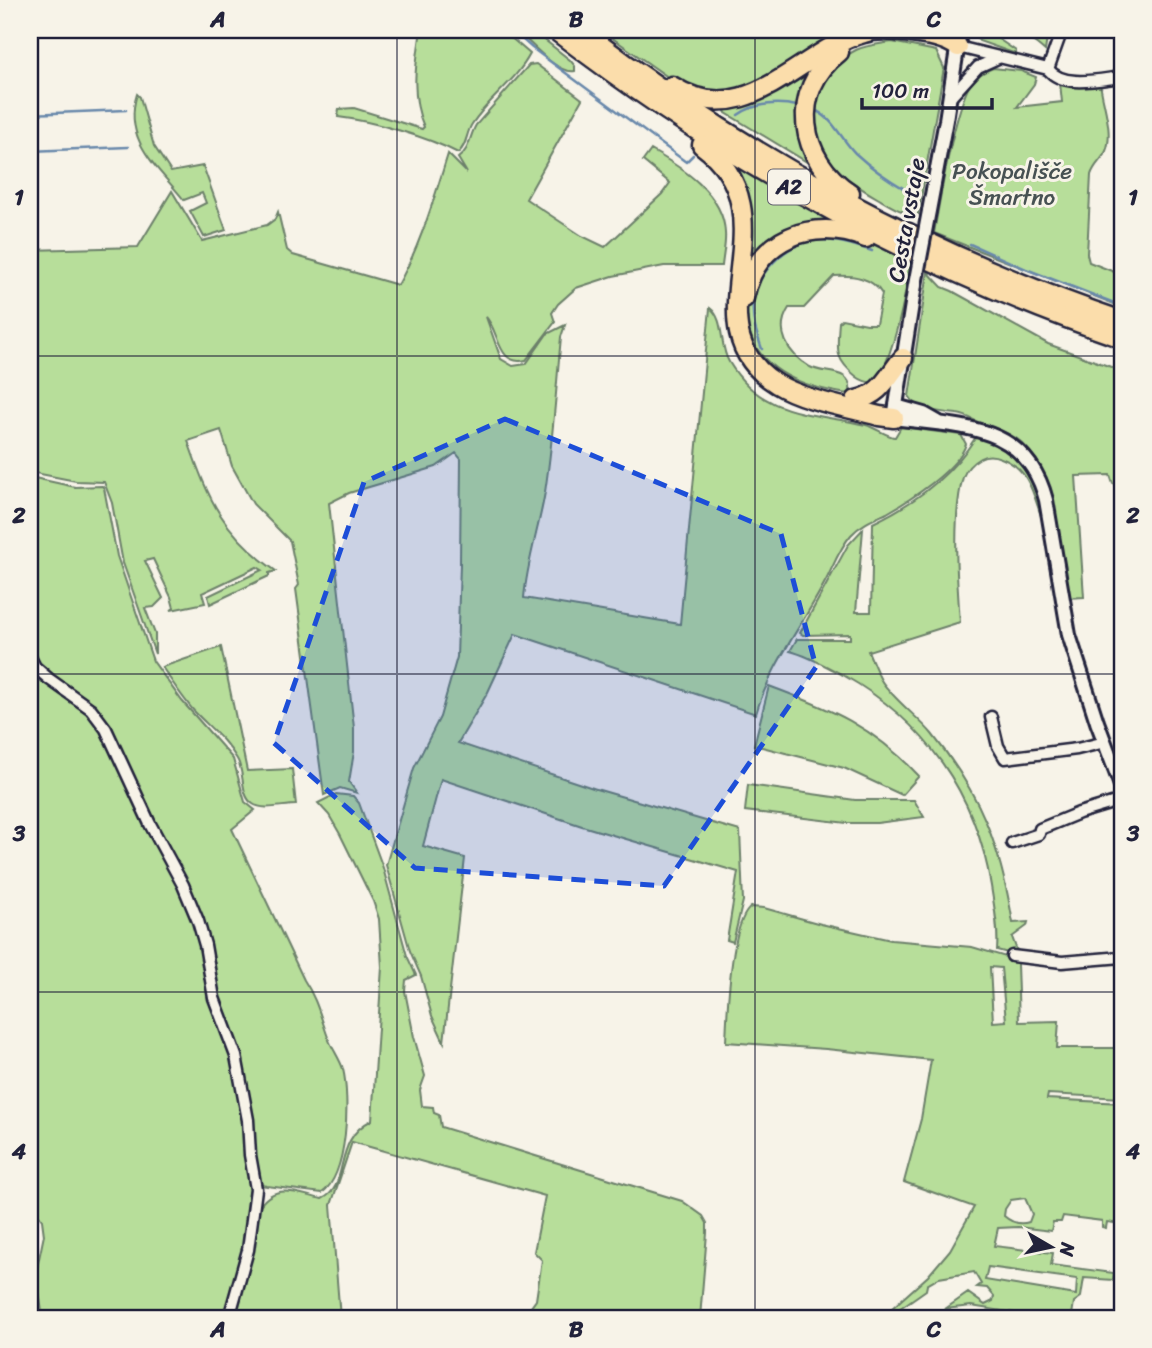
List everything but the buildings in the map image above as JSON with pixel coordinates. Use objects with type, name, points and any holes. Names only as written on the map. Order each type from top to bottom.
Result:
[{"type":"highway","name":"A2","points":[[555,30],[656,104],[774,179],[836,213],[929,260],[1035,306],[1122,338]]},
{"type":"highway","name":"A2","points":[[580,30],[629,66],[751,146],[879,218],[995,272],[1122,321]]},
{"type":"highway","points":[[629,66],[649,71],[691,95],[715,99],[734,98],[776,83],[857,35],[884,30],[926,32],[945,38],[959,38]]},
{"type":"highway","points":[[879,218],[866,202],[831,179],[812,149],[805,118],[815,80],[833,57],[867,39],[887,37],[943,49],[959,38]]},
{"type":"highway","points":[[656,104],[673,125],[721,162],[738,190],[744,233],[736,317],[743,343],[754,363],[772,381],[793,392],[895,412]]},
{"type":"highway","points":[[895,412],[795,385],[777,376],[759,359],[750,344],[743,319],[744,299],[752,274],[763,258],[784,240],[799,233],[818,229],[853,234],[899,254],[929,260]]},
{"type":"highway","points":[[856,400],[877,392],[904,358]]},
{"type":"street","points":[[1048,69],[1062,30]]},
{"type":"street","points":[[959,38],[999,58],[1048,69],[1052,75],[1063,79],[1122,77]]},
{"type":"street","name":"Cesta vstaje","points":[[895,412],[959,38]]},
{"type":"street","points":[[950,98],[978,67],[999,58]]},
{"type":"street","points":[[895,412],[972,429],[1004,440],[1021,453],[1032,467],[1042,484],[1050,517],[1069,635],[1122,788]]},
{"type":"street","points":[[30,657],[35,667],[49,679],[91,709],[106,729],[198,920],[214,998],[231,1036],[242,1081],[256,1189],[248,1250],[229,1318]]},
{"type":"street","points":[[992,717],[998,746],[1005,758],[1077,749],[1105,742]]},
{"type":"street","points":[[1012,843],[1039,834],[1040,830],[1079,814],[1122,800]]},
{"type":"street","points":[[1012,957],[1062,962],[1122,957]]},
{"type":"highlighted area","points":[[505,419],[781,534],[816,667],[664,886],[415,868],[274,743],[364,482]]},
{"type":"green space","points":[[421,30],[502,30],[530,54],[517,73],[479,115],[458,153],[400,131],[338,117],[339,109],[354,108],[422,129],[424,127],[416,91]]},
{"type":"green space","points":[[516,30],[532,30],[570,60],[575,71],[568,71],[552,63]]},
{"type":"green space","points":[[601,30],[861,30],[728,95],[682,87]]},
{"type":"green space","points":[[972,30],[985,30],[1016,51],[1016,54],[979,41]]},
{"type":"green space","points":[[1002,30],[1036,30],[1035,36],[1047,38],[1045,51],[1030,40],[1013,37]]},
{"type":"green space","points":[[892,42],[936,51],[944,68],[918,214],[898,210],[853,183],[832,163],[815,133],[813,119],[819,91],[834,67],[844,57],[860,48]]},
{"type":"green space","points":[[817,61],[810,79],[811,160],[807,162],[726,113],[724,109]]},
{"type":"green space","points":[[536,64],[582,99],[526,199],[582,236],[605,247],[662,194],[670,183],[643,161],[651,150],[687,173],[709,194],[723,219],[725,237],[722,266],[664,266],[613,276],[576,288],[558,304],[552,313],[555,322],[526,360],[517,361],[504,353],[486,317],[501,359],[513,366],[526,364],[547,334],[565,325],[561,337],[545,492],[524,598],[680,624],[710,308],[718,319],[729,362],[742,380],[772,403],[807,414],[866,425],[892,437],[895,437],[901,427],[961,435],[966,444],[954,464],[932,483],[897,507],[863,525],[847,540],[769,679],[756,714],[515,634],[488,692],[458,743],[596,789],[740,831],[743,901],[733,942],[727,940],[738,872],[582,826],[441,779],[423,846],[465,858],[444,1042],[432,1016],[421,976],[410,951],[386,865],[414,768],[440,717],[457,657],[461,459],[456,453],[436,467],[349,493],[329,503],[354,728],[354,752],[349,782],[357,793],[340,788],[324,795],[296,589],[299,585],[290,541],[253,504],[232,466],[221,430],[188,441],[203,481],[230,529],[276,571],[210,604],[208,596],[262,570],[257,567],[202,593],[205,603],[171,610],[174,608],[171,597],[153,559],[145,561],[163,598],[154,607],[145,608],[155,634],[155,654],[123,563],[112,503],[104,482],[76,481],[30,472],[30,250],[138,247],[172,191],[202,241],[267,225],[275,219],[278,212],[287,250],[293,255],[398,285],[420,237],[448,154],[467,173],[458,158],[467,147],[476,125],[529,65]]},
{"type":"green space","name":"Pokopališče Šmartno","points":[[993,68],[1021,71],[1036,77],[1017,107],[1062,102],[1060,83],[1100,82],[1109,135],[1106,151],[1091,175],[1087,254],[1089,262],[1122,275],[1122,307],[934,233],[949,152],[967,90],[974,79]]},
{"type":"green space","points":[[137,94],[154,146],[171,172],[203,166],[226,230],[204,237],[190,211],[206,203],[202,193],[184,200],[146,153],[134,126]]},
{"type":"green space","points":[[729,162],[840,225],[817,225],[745,277]]},
{"type":"green space","points":[[799,237],[866,241],[911,262],[895,338],[878,381],[867,382],[857,377],[844,365],[838,347],[839,322],[842,319],[876,324],[882,294],[878,288],[855,277],[834,276],[804,308],[789,308],[783,333],[790,349],[810,367],[847,379],[850,384],[848,394],[813,386],[781,372],[767,362],[750,333],[747,309],[749,292],[757,272]]},
{"type":"green space","points":[[928,272],[942,287],[1048,344],[1122,371],[1122,486],[1113,484],[1110,475],[1076,476],[1084,597],[1067,598],[1051,497],[1045,477],[1024,445],[1001,431],[965,416],[924,408],[909,396]]},
{"type":"green space","points":[[976,437],[1006,448],[1026,469],[1038,497],[1045,527],[1030,486],[1019,470],[996,456],[985,456],[977,460],[963,477],[957,510],[960,622],[868,651],[885,686],[932,734],[976,801],[995,846],[1013,923],[1028,922],[1027,926],[1012,937],[1019,956],[997,950],[996,918],[984,852],[959,790],[942,763],[922,737],[899,714],[872,693],[824,665],[790,651],[797,639],[850,639],[850,634],[800,633],[848,545],[863,529],[856,612],[871,612],[873,523],[903,507],[931,487],[955,464]]},
{"type":"green space","points":[[30,477],[75,487],[104,488],[117,556],[153,661],[182,701],[233,759],[245,802],[255,810],[232,829],[312,994],[343,1069],[346,1116],[342,1153],[331,1183],[322,1193],[261,1185],[257,1180],[251,1126],[216,996],[206,939],[107,727],[46,674],[32,655]]},
{"type":"green space","points":[[221,647],[247,771],[292,769],[296,805],[262,807],[249,800],[233,752],[190,706],[162,667]]},
{"type":"green space","points":[[30,661],[93,714],[190,906],[236,1064],[253,1189],[245,1255],[227,1318],[43,1318],[36,1273],[44,1235],[42,1220],[36,1212],[30,1212]]},
{"type":"green space","points":[[769,686],[850,721],[885,744],[919,776],[902,795],[844,768],[754,745]]},
{"type":"green space","points":[[748,785],[855,800],[914,800],[924,817],[877,823],[847,823],[745,811]]},
{"type":"green space","points":[[336,794],[353,796],[359,803],[383,868],[407,956],[416,975],[406,980],[405,991],[425,1076],[420,1090],[422,1106],[433,1107],[434,1113],[439,1115],[441,1127],[682,1201],[703,1216],[707,1223],[707,1233],[700,1318],[523,1318],[536,1300],[542,1260],[534,1252],[545,1196],[352,1142],[331,1205],[340,1318],[231,1318],[257,1210],[271,1195],[278,1192],[294,1192],[322,1199],[331,1193],[351,1139],[372,1120],[382,967],[379,919],[340,834],[318,803]]},
{"type":"green space","points":[[751,907],[764,908],[891,940],[972,947],[1013,959],[1017,964],[1019,1022],[1059,1021],[1057,1048],[1122,1048],[1122,1098],[1048,1094],[1047,1099],[1122,1103],[1122,1224],[1107,1222],[1106,1228],[1102,1227],[1102,1221],[1063,1216],[1061,1222],[1053,1222],[1051,1231],[1018,1227],[998,1228],[994,1246],[1053,1253],[1051,1265],[1114,1273],[1113,1280],[1084,1278],[1081,1297],[1074,1302],[1072,1315],[1084,1318],[1046,1318],[971,1306],[945,1309],[968,1293],[985,1305],[993,1301],[994,1296],[987,1288],[977,1287],[981,1284],[974,1272],[939,1278],[886,1318],[882,1317],[928,1276],[950,1250],[974,1207],[904,1182],[921,1119],[931,1060],[726,1042],[734,949],[744,916]],"holes":[[[990,967],[1001,968],[1006,1021],[993,1022]],[[1025,1198],[1032,1214],[1029,1222],[1016,1223],[1004,1216],[1011,1200]],[[988,1267],[1077,1279],[1076,1295],[985,1280]]]},
{"type":"waterway","points":[[30,31],[82,30]]},
{"type":"waterway","points":[[512,30],[532,48],[686,162],[693,155]]},
{"type":"waterway","points":[[738,115],[766,104],[797,106]]},
{"type":"waterway","points":[[30,114],[126,110]]},
{"type":"waterway","points":[[814,110],[832,123],[861,158],[880,174],[908,191]]},
{"type":"waterway","points":[[30,151],[128,147]]},
{"type":"waterway","points":[[762,349],[754,323],[753,306],[759,282],[774,262],[794,247],[818,240],[839,241],[872,251]]},
{"type":"waterway","points":[[970,244],[1122,306]]}]
